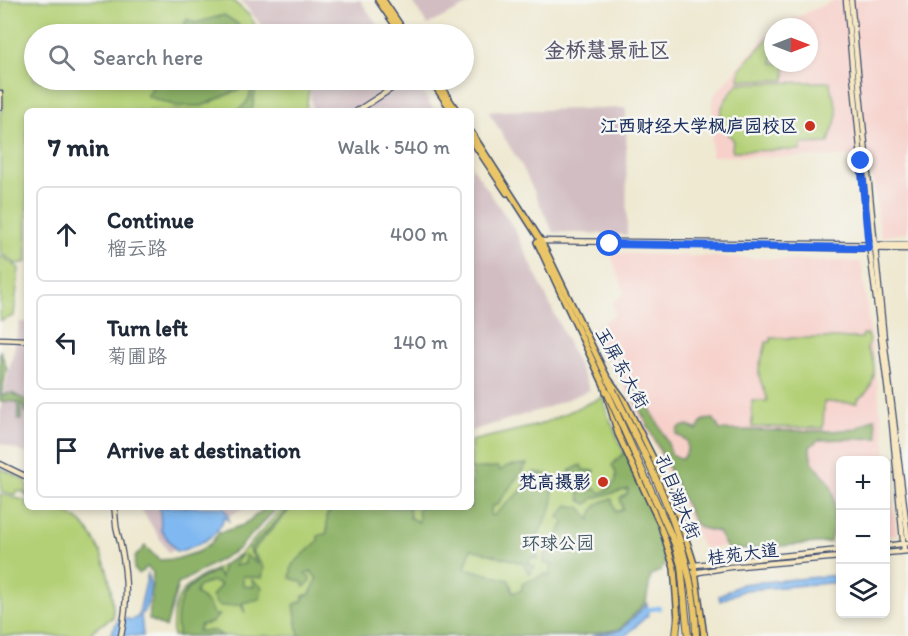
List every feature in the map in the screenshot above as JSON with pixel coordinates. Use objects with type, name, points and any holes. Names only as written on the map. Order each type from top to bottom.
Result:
[{"type":"highway","name":"孔目湖大街","points":[[607,377],[608,389],[675,544],[681,566],[688,636]]},
{"type":"highway","name":"孔目湖大街","points":[[608,389],[650,465],[681,541],[694,604],[696,636]]},
{"type":"highway","points":[[677,636],[678,616]]},
{"type":"main road","points":[[378,0],[394,24]]},
{"type":"main road","points":[[383,0],[399,24]]},
{"type":"main road","points":[[438,90],[450,108]]},
{"type":"main road","points":[[443,90],[455,108]]},
{"type":"main road","name":"玉屏东大街","points":[[474,137],[539,242],[607,377],[624,400],[655,462],[677,511],[694,564],[704,635]]},
{"type":"main road","name":"玉屏东大街","points":[[474,144],[539,242],[608,389],[618,434],[661,526],[674,568],[678,616]]},
{"type":"street","points":[[846,0],[869,246],[906,544],[906,551],[890,553]]},
{"type":"street","points":[[851,0],[875,246],[908,538]]},
{"type":"street","points":[[362,108],[390,90]]},
{"type":"street","points":[[0,93],[0,107]]},
{"type":"street","points":[[539,242],[908,247]]},
{"type":"street","points":[[0,339],[24,340]]},
{"type":"street","points":[[0,464],[24,476]]},
{"type":"street","points":[[114,510],[116,529],[124,556],[128,591],[121,636]]},
{"type":"street","points":[[890,546],[906,544]]},
{"type":"street","name":"桂苑大道","points":[[674,568],[694,564],[836,550]]},
{"type":"street","name":"桂苑大道","points":[[674,568],[684,573],[696,573],[730,567],[836,557]]},
{"type":"shaded area","points":[[241,0],[360,0],[377,24],[260,24]]},
{"type":"shaded area","points":[[412,0],[478,0],[429,24],[426,24]]},
{"type":"shaded area","name":"江西财经大学枫庐园校区","points":[[835,0],[908,0],[908,232],[881,237],[870,157],[711,156],[713,97],[764,38],[764,72],[818,72],[818,18],[794,18]]},
{"type":"shaded area","points":[[310,90],[421,90],[433,108],[312,108]]},
{"type":"shaded area","points":[[626,108],[627,235],[553,232],[523,168],[488,111]]},
{"type":"shaded area","points":[[474,169],[515,230],[590,390],[546,408],[474,430]]},
{"type":"shaded area","points":[[610,253],[861,262],[887,456],[836,456],[836,538],[703,548],[649,434],[593,328],[615,315],[613,302],[625,294]]},
{"type":"shaded area","points":[[20,322],[24,322],[24,453],[0,443],[0,411]]},
{"type":"shaded area","points":[[890,482],[897,535],[890,536]]},
{"type":"shaded area","points":[[142,510],[239,510],[169,553]]},
{"type":"green space","points":[[1,0],[232,0],[250,16],[254,24],[24,24],[24,90],[309,90],[306,108],[24,108],[24,263],[16,264],[0,252],[0,114],[3,107],[0,83]]},
{"type":"green space","points":[[224,15],[238,24],[185,24],[187,19],[195,23]]},
{"type":"green space","points":[[764,43],[764,72],[785,72],[785,80],[739,80],[740,69]]},
{"type":"green space","points":[[830,82],[837,115],[829,143],[801,144],[801,150],[732,151],[733,139],[721,128],[720,115],[727,98],[739,83]]},
{"type":"green space","points":[[151,90],[238,90],[202,106],[176,106],[147,96]]},
{"type":"green space","points":[[250,90],[255,90],[252,108],[240,108],[248,101]]},
{"type":"green space","points":[[0,255],[19,268],[14,316],[0,321]]},
{"type":"green space","points":[[863,334],[867,334],[870,340],[867,349],[873,362],[874,376],[869,389],[858,399],[858,403],[824,402],[823,428],[752,427],[752,401],[767,401],[759,374],[766,342],[771,342],[771,338],[862,338]]},
{"type":"green space","points":[[0,350],[7,369],[1,395],[12,393],[24,399],[24,408],[21,403],[21,420],[18,420],[18,402],[0,401]]},
{"type":"green space","points":[[634,380],[661,428],[671,454],[682,459],[687,451],[687,441],[676,434],[678,428],[687,425],[697,430],[703,420],[714,419],[720,430],[831,431],[855,429],[875,418],[878,438],[818,440],[810,447],[814,465],[827,479],[834,498],[830,542],[728,550],[718,532],[701,528],[695,523],[627,383]]},
{"type":"green space","name":"环球公园","points":[[603,397],[608,415],[655,526],[641,605],[619,630],[570,636],[173,636],[173,616],[177,601],[184,590],[243,551],[281,510],[474,510],[474,440],[539,425]]},
{"type":"green space","name":"环球公园","points":[[625,452],[661,531],[664,560],[670,558],[660,571],[651,575],[646,602],[620,629],[579,636],[299,636],[294,605],[303,600],[303,596],[310,594],[317,579],[311,571],[305,574],[310,578],[310,582],[304,587],[302,582],[290,578],[292,565],[318,541],[318,536],[327,533],[327,514],[333,510],[409,510],[410,518],[419,522],[418,510],[474,510],[474,469],[498,467],[500,471],[507,466],[527,464],[497,505],[492,506],[490,515],[493,516],[523,489],[528,477],[535,472],[548,475],[553,495],[551,509],[537,539],[538,559],[532,557],[528,563],[535,567],[529,574],[523,563],[471,549],[465,568],[509,580],[513,593],[522,590],[522,584],[545,574],[549,576],[552,564],[544,564],[544,556],[552,547],[565,522],[558,517],[568,505],[581,508],[590,520],[597,505],[604,501],[612,499],[616,512],[623,509],[620,498],[627,494],[628,489],[594,498],[587,504],[580,500],[577,478],[569,471],[581,465],[583,470],[595,471],[584,486],[588,490],[594,488],[601,493],[615,482],[616,474],[612,465]]},
{"type":"green space","points":[[0,468],[24,480],[24,492],[17,491],[14,495],[1,491]]},
{"type":"green space","points":[[0,494],[24,500],[24,510],[59,510],[83,525],[93,537],[106,569],[113,617],[93,630],[90,636],[0,636]]},
{"type":"green space","points":[[263,510],[275,510],[237,550],[178,584],[166,628],[149,619],[153,572],[147,567],[139,574],[134,569],[135,557],[145,546],[159,560],[176,559],[198,552],[211,543],[219,533],[243,525]]},
{"type":"green space","points":[[289,510],[252,551],[264,568],[262,578],[243,576],[243,586],[254,587],[252,580],[262,587],[260,599],[242,603],[245,613],[241,605],[218,606],[212,596],[221,585],[212,581],[198,587],[196,593],[208,604],[214,615],[219,615],[211,623],[201,625],[198,631],[215,631],[223,636],[178,636],[178,613],[188,588],[216,571],[221,578],[223,565],[242,554],[234,566],[245,564],[245,555],[258,565],[249,549]]},
{"type":"water","points":[[160,510],[225,510],[230,522],[224,517],[212,536],[199,544],[177,552],[161,530]]},
{"type":"water","points":[[148,574],[149,595],[141,615],[143,636],[110,635],[120,617],[132,620],[138,617]]},
{"type":"water","points":[[836,575],[836,582],[744,590],[720,601],[719,596],[742,584]]},
{"type":"water","points":[[647,604],[648,615],[625,636],[592,636],[621,630]]},
{"type":"waterway","points":[[644,610],[659,608]]},
{"type":"place","name":"江西财经大学枫庐园校区","points":[[810,126]]},
{"type":"place","name":"梵高摄影","points":[[603,482]]},
{"type":"district","name":"金桥慧景社区","points":[[607,49]]},
{"type":"route","points":[[610,244],[869,248],[861,161]]}]
